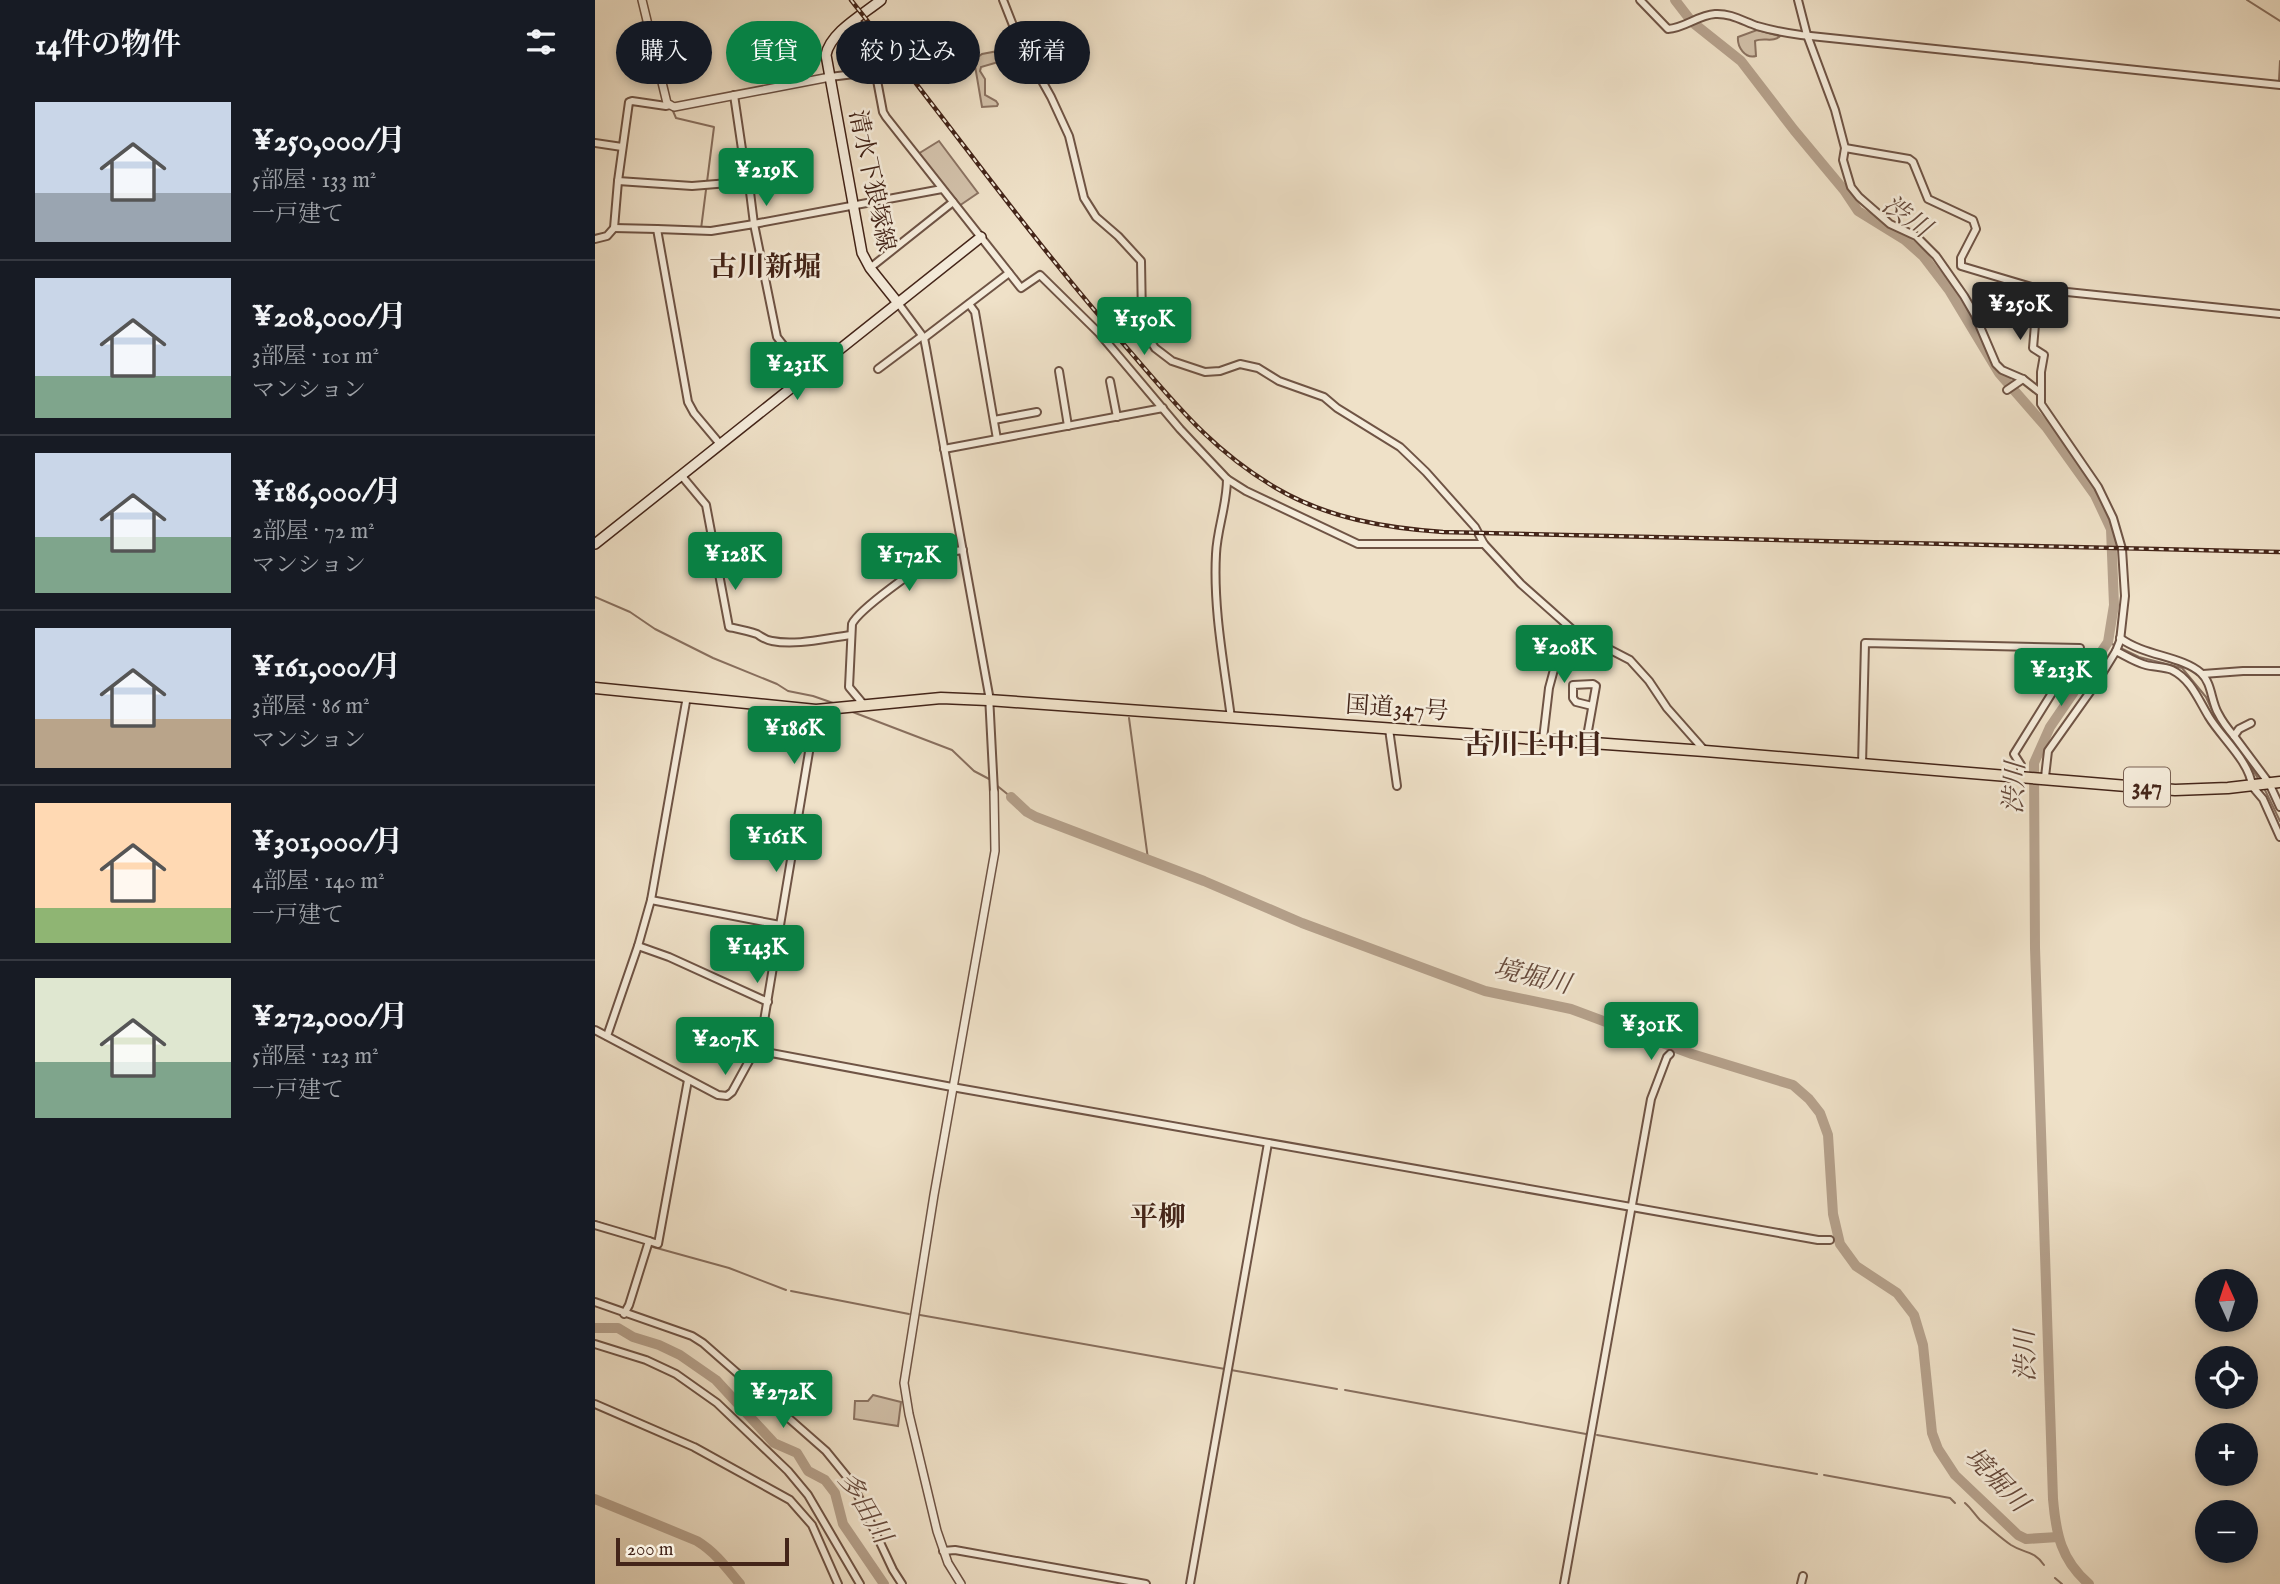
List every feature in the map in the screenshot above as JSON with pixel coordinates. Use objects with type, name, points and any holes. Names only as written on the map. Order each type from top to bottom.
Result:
[{"type":"highway","name":"国道347号","points":[[595,688],[816,710],[941,698],[988,700],[1705,751],[2175,790],[2264,784]]},
{"type":"main road","name":"清水下狼塚線","points":[[881,0],[835,36],[826,55],[862,253],[870,268],[898,303]]},
{"type":"main road","points":[[595,544],[981,237]]},
{"type":"street","points":[[642,0],[667,103],[670,105]]},
{"type":"street","points":[[1003,0],[1019,38],[1069,136],[1084,198],[1096,216],[1141,261],[1142,319],[1149,342],[1172,361],[1193,370],[1213,372],[1240,364],[1258,368],[1279,381],[1324,397],[1405,451],[1475,527],[1484,544],[1521,584],[1566,625],[1630,660],[1705,751]]},
{"type":"street","points":[[1640,0],[1668,29],[1679,27],[1699,17],[1725,14],[1781,32],[2280,85]]},
{"type":"street","points":[[1798,0],[1807,35],[1835,110],[1845,148],[1843,160],[1846,175],[1851,187],[1890,223],[1916,236],[1936,256],[1975,315],[1996,364],[2041,393]]},
{"type":"street","points":[[595,239],[607,236],[614,228],[629,102],[674,107],[836,76]]},
{"type":"street","points":[[878,84],[883,112],[1021,288],[1040,275],[1099,333],[1227,479],[1279,508],[1358,544],[1484,544]]},
{"type":"street","points":[[734,95],[743,156],[741,182]]},
{"type":"street","points":[[595,144],[622,146]]},
{"type":"street","points":[[1845,148],[1909,159],[1913,162],[1931,202],[1973,220],[1976,229],[1961,258],[1961,266],[2038,289],[2280,314]]},
{"type":"street","points":[[618,181],[707,186],[741,182],[749,184],[754,224],[777,337],[807,375]]},
{"type":"street","points":[[614,228],[711,231],[942,189]]},
{"type":"street","points":[[870,268],[953,202]]},
{"type":"street","points":[[657,229],[688,402],[720,444]]},
{"type":"street","points":[[877,369],[1009,273]]},
{"type":"street","points":[[2038,289],[2033,348],[2044,355],[2041,404],[2098,487],[2113,518],[2122,549],[2125,596],[2119,644],[2098,682],[2048,751],[2043,777]]},
{"type":"street","points":[[898,303],[923,337],[989,695],[994,779],[995,851],[952,1087],[904,1383],[909,1414],[943,1551],[961,1584]]},
{"type":"street","points":[[969,304],[975,312],[997,439]]},
{"type":"street","points":[[1059,371],[1068,426]]},
{"type":"street","points":[[2007,390],[2023,379]]},
{"type":"street","points":[[1110,382],[1117,417]]},
{"type":"street","points":[[944,449],[1163,408]]},
{"type":"street","points":[[994,420],[1037,412]]},
{"type":"street","points":[[681,475],[706,505],[729,627],[780,643],[851,635]]},
{"type":"street","points":[[1227,479],[1227,495],[1216,553],[1216,578],[1231,718]]},
{"type":"street","points":[[865,705],[849,687],[854,619],[878,598],[936,557],[963,550]]},
{"type":"street","points":[[1543,739],[1549,688],[1566,625]]},
{"type":"street","points":[[1862,765],[1865,643],[2080,648],[2014,754],[2021,765],[2023,776]]},
{"type":"street","points":[[2119,644],[2193,668],[2203,674],[2218,713],[2280,807]]},
{"type":"street","points":[[2119,644],[2137,663],[2174,671],[2191,687],[2239,757],[2252,781],[2264,784]]},
{"type":"street","points":[[2203,674],[2280,671]]},
{"type":"street","points":[[1586,742],[1596,686],[1573,685],[1573,698],[1576,702],[1592,706]]},
{"type":"street","points":[[607,1036],[651,900],[687,696]]},
{"type":"street","points":[[595,1030],[718,1094],[727,1096],[732,1092],[755,1050],[768,1002],[816,710]]},
{"type":"street","points":[[2234,736],[2239,729],[2251,723]]},
{"type":"street","points":[[1389,729],[1397,786]]},
{"type":"street","points":[[2264,784],[2263,799],[2280,837]]},
{"type":"street","points":[[651,900],[780,925]]},
{"type":"street","points":[[638,946],[669,957],[768,1002]]},
{"type":"street","points":[[755,1050],[1268,1143],[1830,1240]]},
{"type":"street","points":[[1564,1584],[1651,1099],[1670,1054]]},
{"type":"street","points":[[595,1225],[658,1244],[688,1080]]},
{"type":"street","points":[[1190,1584],[1268,1143]]},
{"type":"street","points":[[624,1314],[649,1241]]},
{"type":"street","points":[[595,1302],[692,1336],[703,1343],[826,1451],[852,1483],[902,1584]]},
{"type":"street","points":[[595,1345],[646,1360],[676,1374],[717,1403],[788,1471],[808,1495],[860,1584]]},
{"type":"street","points":[[595,1404],[694,1447],[790,1500],[812,1525],[838,1584]]},
{"type":"street","points":[[943,1551],[955,1550],[1146,1584]]},
{"type":"street","points":[[1801,1584],[1803,1576]]},
{"type":"shaded area","points":[[1757,30],[1780,36],[1755,41],[1756,56],[1748,56],[1740,48],[1738,37]]},
{"type":"shaded area","points":[[994,52],[994,63],[981,67],[980,71],[980,56]]},
{"type":"shaded area","points":[[980,71],[985,79],[985,95],[998,104],[982,107],[978,84]]},
{"type":"shaded area","points":[[939,141],[978,193],[959,206],[918,154]]},
{"type":"shaded area","points":[[873,1395],[901,1402],[898,1426],[854,1419],[855,1401],[868,1401]]},
{"type":"waterway","name":"渋川","points":[[1675,0],[1692,22],[1741,61],[1858,211],[1905,240],[1923,256],[1949,290],[1999,373],[2047,428],[2095,495],[2111,529],[2114,605],[2108,642],[2050,727],[2034,763],[2035,948],[2053,1499],[2056,1524],[2066,1556],[2089,1584]]},
{"type":"waterway","points":[[2247,0],[2280,21]]},
{"type":"waterway","points":[[2279,80],[2280,61]]},
{"type":"waterway","points":[[673,111],[676,118],[714,127],[701,229]]},
{"type":"waterway","points":[[595,597],[630,612],[655,629],[713,658],[788,691],[836,704]]},
{"type":"waterway","points":[[2108,642],[2139,657],[2182,668],[2206,697],[2217,721],[2239,748],[2259,780]]},
{"type":"waterway","points":[[850,711],[952,750],[974,771],[991,780]]},
{"type":"waterway","points":[[1129,718],[1148,859]]},
{"type":"waterway","points":[[995,784],[1011,797]]},
{"type":"waterway","points":[[2264,788],[2280,821]]},
{"type":"waterway","name":"境堀川","points":[[1011,797],[1036,817],[1204,881],[1302,923],[1485,991],[1571,1009],[1692,1054],[1793,1085],[1820,1113],[1828,1135],[1833,1214],[1840,1244],[1856,1266],[1897,1293],[1914,1315],[1923,1345],[1932,1433],[1938,1449],[1955,1475],[2018,1535],[2026,1539],[2058,1537]]},
{"type":"waterway","points":[[595,1221],[607,1225]]},
{"type":"waterway","points":[[629,1232],[647,1237]]},
{"type":"waterway","points":[[653,1247],[729,1268],[786,1290]]},
{"type":"waterway","points":[[791,1291],[909,1314]]},
{"type":"waterway","points":[[920,1315],[1225,1369]]},
{"type":"waterway","name":"多田川","points":[[595,1328],[618,1328],[633,1337],[659,1345],[680,1355],[716,1380],[774,1443],[797,1453],[808,1471],[825,1480],[835,1493],[843,1524],[884,1584]]},
{"type":"waterway","points":[[1231,1370],[1337,1389]]},
{"type":"waterway","points":[[1345,1390],[1586,1434]]},
{"type":"waterway","points":[[1597,1435],[1817,1474]]},
{"type":"waterway","points":[[1824,1475],[1950,1498],[1955,1503]]},
{"type":"waterway","points":[[595,1499],[697,1541],[715,1555],[740,1584]]},
{"type":"waterway","points":[[1965,1503],[2003,1539],[2037,1557],[2044,1565]]},
{"type":"waterway","points":[[2055,1578],[2062,1584]]},
{"type":"railway","points":[[851,0],[1051,257],[1174,402],[1210,439],[1252,473],[1315,507],[1357,520],[1443,532],[2280,552]]},
{"type":"district","name":"古川新堀","points":[[765,268]]},
{"type":"district","name":"古川上中目","points":[[1533,746]]},
{"type":"district","name":"平柳","points":[[1158,1218]]}]
